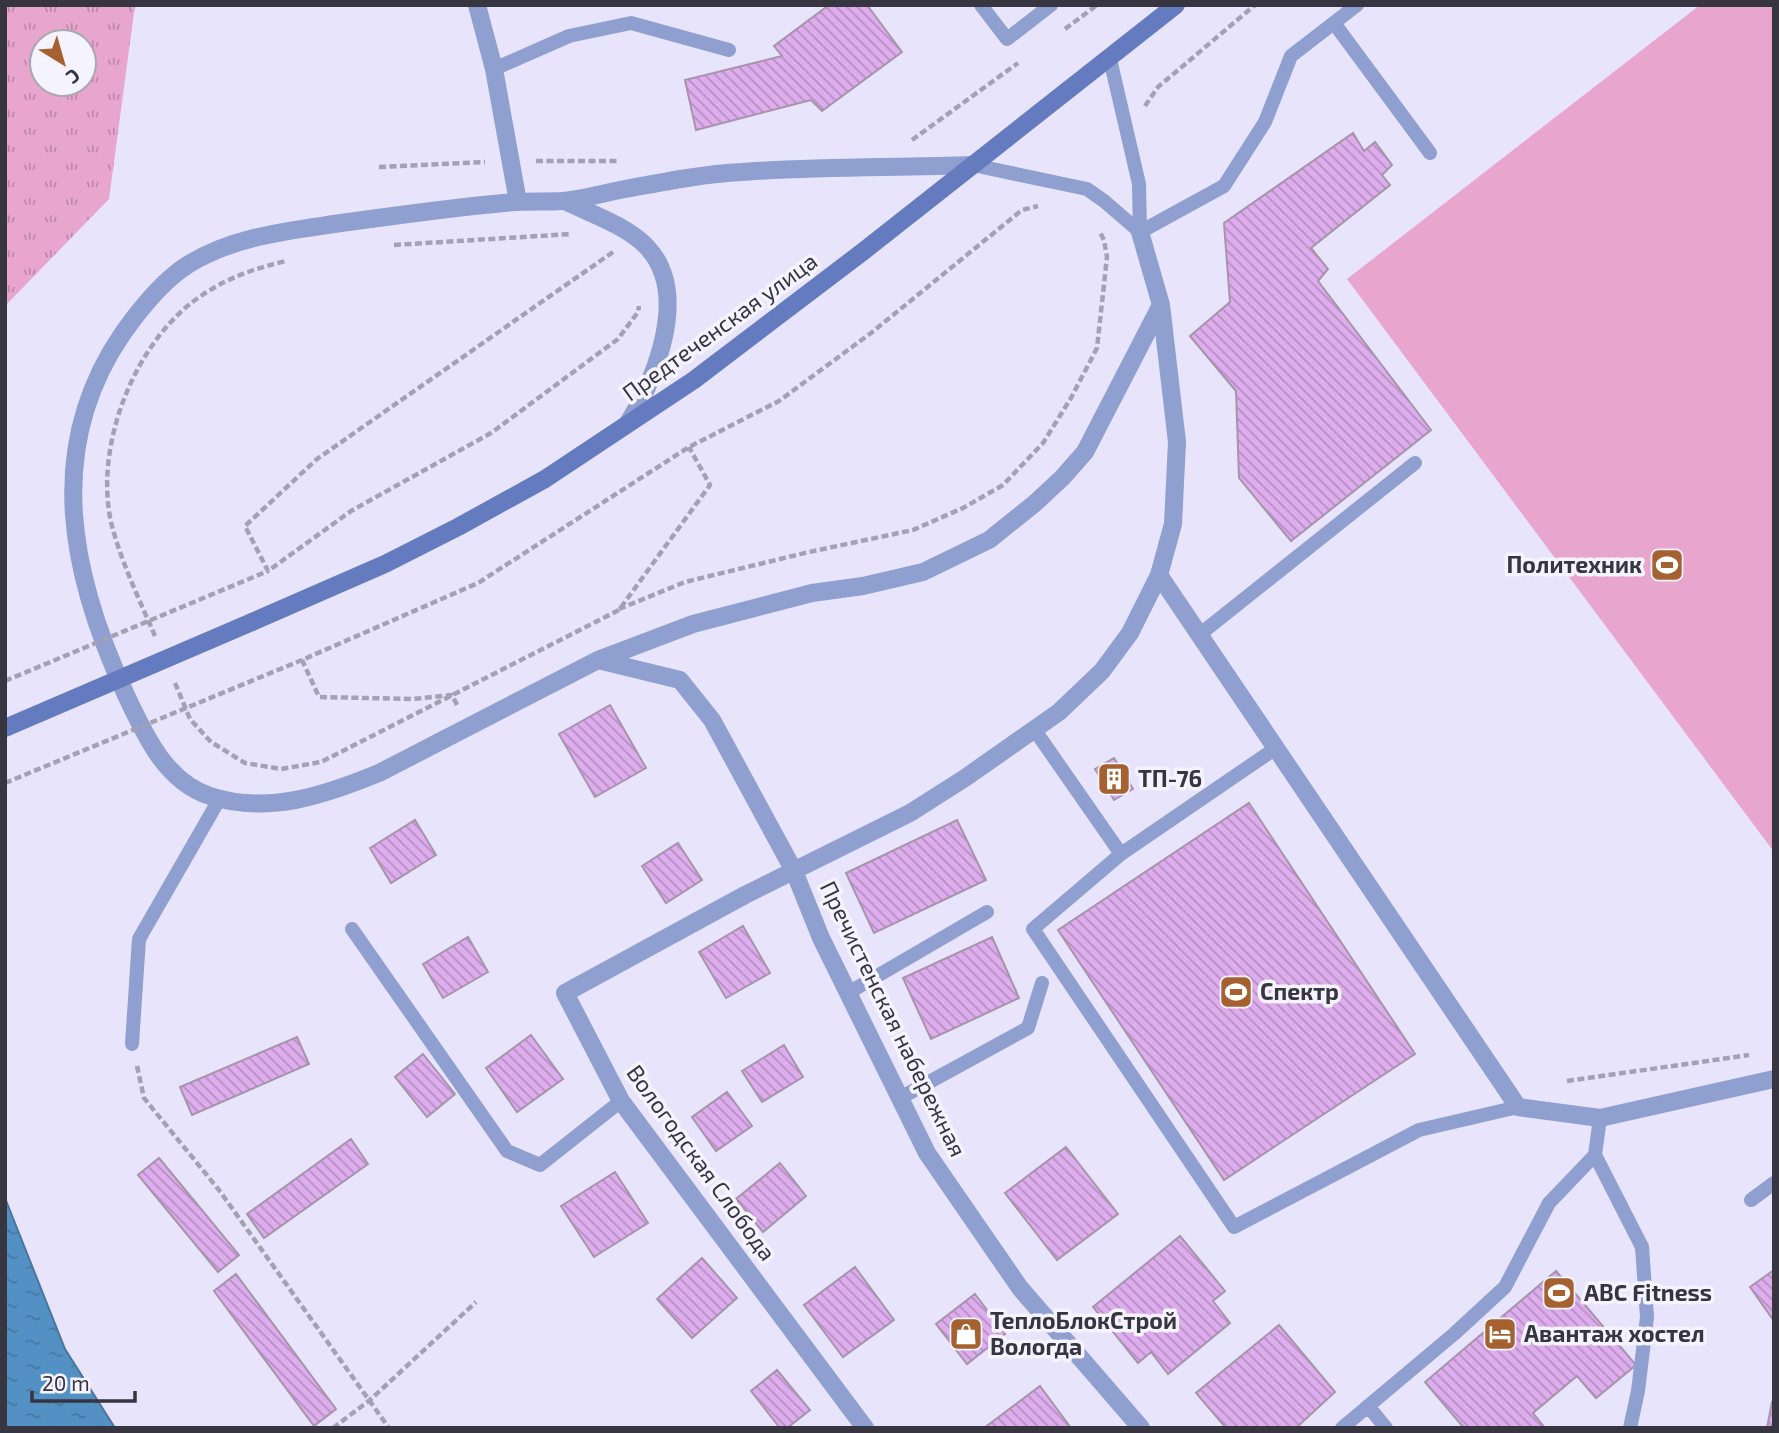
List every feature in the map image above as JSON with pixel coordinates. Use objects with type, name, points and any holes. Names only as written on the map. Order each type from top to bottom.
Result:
[{"type":"street","points":[[477,5],[494,69],[518,202]]},
{"type":"street","name":"Предтеченская улица","points":[[5,728],[385,564],[545,479],[741,345],[1176,5]]},
{"type":"street","points":[[973,166],[740,172],[640,186],[565,201],[518,202],[414,213],[242,240],[186,266],[134,318],[116,344],[89,396],[80,422],[73,474],[83,583],[113,666],[154,751],[177,777],[206,795],[262,806],[289,802],[342,788],[401,761],[598,660],[693,624],[764,603],[923,572],[989,540],[1062,478],[1085,452],[1161,305]]},
{"type":"street","points":[[565,201],[635,236],[655,259],[661,271],[668,303],[660,352],[641,401],[628,424]]},
{"type":"street","points":[[794,871],[910,813],[1059,712],[1102,671],[1130,634],[1159,575],[1173,524],[1177,442],[1161,305],[1140,232]]},
{"type":"street","points":[[1159,575],[1518,1107],[1600,1118],[1774,1079]]},
{"type":"street","name":"Пречистенская набережная","points":[[598,660],[680,680],[712,720],[794,871],[821,938],[927,1153],[1020,1289],[1141,1428]]},
{"type":"street","name":"Вологодская Слобода","points":[[794,871],[565,993],[621,1101],[865,1428]]},
{"type":"lane","points":[[981,5],[1007,39],[1051,5]]},
{"type":"lane","points":[[1140,232],[1224,187],[1265,122],[1291,56],[1357,5]]},
{"type":"lane","points":[[494,69],[569,36],[631,23],[729,50]]},
{"type":"lane","points":[[1334,23],[1430,153]]},
{"type":"lane","points":[[1110,59],[1139,184],[1140,232]]},
{"type":"lane","points":[[973,166],[1087,189],[1140,232]]},
{"type":"lane","points":[[1199,635],[1415,463]]},
{"type":"lane","points":[[1034,729],[1121,854]]},
{"type":"lane","points":[[1276,748],[1121,854],[1033,929],[1234,1227],[1419,1130],[1518,1107]]},
{"type":"lane","points":[[132,1044],[139,939],[220,799]]},
{"type":"lane","points":[[848,993],[987,912]]},
{"type":"lane","points":[[352,929],[507,1151],[540,1165],[621,1101]]},
{"type":"lane","points":[[900,1098],[1028,1028],[1042,983]]},
{"type":"lane","points":[[1600,1118],[1595,1155],[1642,1247],[1647,1317],[1638,1391],[1630,1428]]},
{"type":"lane","points":[[1342,1428],[1454,1334],[1505,1287],[1549,1203],[1595,1155]]},
{"type":"lane","points":[[1751,1200],[1774,1183]]},
{"type":"lane","points":[[1368,1406],[1387,1428]]},
{"type":"path","points":[[1054,36],[1097,5]]},
{"type":"path","points":[[1145,115],[1145,104],[1158,87],[1255,5]]},
{"type":"path","points":[[905,144],[1022,60]]},
{"type":"path","points":[[5,783],[302,660],[478,583],[689,447],[779,401],[871,333],[1022,210],[1044,204]]},
{"type":"path","points":[[170,671],[190,719],[211,742],[245,763],[281,769],[321,762],[619,610],[685,582],[913,530],[963,508],[1003,485],[1043,443],[1071,398],[1097,348],[1108,257],[1104,240],[1094,221]]},
{"type":"path","points":[[391,245],[569,234],[580,238]]},
{"type":"path","points":[[268,571],[245,526],[317,459],[635,236]]},
{"type":"path","points":[[603,247],[624,259]]},
{"type":"path","points":[[159,647],[112,525],[107,475],[111,441],[126,395],[146,353],[174,318],[205,293],[248,270],[298,258]]},
{"type":"path","points":[[5,681],[268,571],[352,511],[491,433],[618,339],[638,312],[641,300]]},
{"type":"path","points":[[619,610],[710,485],[689,447]]},
{"type":"path","points":[[302,660],[319,697],[413,699]]},
{"type":"path","points":[[132,1044],[144,1098],[219,1190],[389,1428]]},
{"type":"path","points":[[1567,1081],[1760,1053]]},
{"type":"path","points":[[332,1428],[370,1400],[476,1302]]},
{"type":"green space","points":[[5,5],[135,5],[109,199],[5,306]]},
{"type":"green space","name":"Политехник","points":[[1700,5],[1774,5],[1774,852],[1347,279]]},
{"type":"water","points":[[5,1198],[65,1349],[115,1428],[5,1428]]},
{"type":"building","points":[[829,5],[867,5],[902,52],[822,111],[811,100],[696,130],[685,80],[782,56],[774,46]]},
{"type":"building","points":[[1353,133],[1364,151],[1375,142],[1392,165],[1382,175],[1390,185],[1311,248],[1328,269],[1318,281],[1431,430],[1291,541],[1239,478],[1236,391],[1190,336],[1230,302],[1224,223]]},
{"type":"building","points":[[610,705],[646,768],[595,797],[559,734]]},
{"type":"building","name":"ТП-76","points":[[1114,758],[1133,789],[1114,800],[1095,769]]},
{"type":"building","name":"Спектр","points":[[1249,803],[1415,1054],[1224,1180],[1058,930]]},
{"type":"building","points":[[415,820],[436,855],[391,883],[370,848]]},
{"type":"building","points":[[957,820],[986,880],[874,933],[846,873]]},
{"type":"building","points":[[678,843],[702,880],[666,903],[642,866]]},
{"type":"building","points":[[743,926],[770,973],[726,998],[699,952]]},
{"type":"building","points":[[468,937],[488,972],[443,998],[423,964]]},
{"type":"building","points":[[992,937],[1019,998],[931,1039],[903,978]]},
{"type":"building","points":[[531,1035],[563,1079],[517,1112],[486,1068]]},
{"type":"building","points":[[297,1037],[309,1064],[192,1115],[180,1087]]},
{"type":"building","points":[[784,1045],[803,1077],[762,1102],[742,1071]]},
{"type":"building","points":[[423,1054],[455,1094],[427,1117],[395,1077]]},
{"type":"building","points":[[727,1092],[752,1126],[716,1151],[692,1117]]},
{"type":"building","points":[[351,1139],[368,1164],[264,1238],[247,1214]]},
{"type":"building","points":[[1066,1147],[1118,1214],[1057,1260],[1005,1193]]},
{"type":"building","points":[[159,1158],[239,1255],[218,1272],[138,1175]]},
{"type":"building","points":[[780,1163],[806,1196],[763,1232],[736,1199]]},
{"type":"building","points":[[615,1172],[648,1223],[594,1257],[561,1206]]},
{"type":"building","points":[[1180,1236],[1225,1291],[1213,1301],[1230,1323],[1168,1374],[1151,1352],[1138,1363],[1093,1307]]},
{"type":"building","points":[[702,1258],[737,1298],[692,1338],[657,1299]]},
{"type":"building","points":[[855,1267],[894,1320],[843,1357],[804,1305]]},
{"type":"building","points":[[1774,1270],[1774,1321],[1750,1287]]},
{"type":"building","points":[[1556,1271],[1636,1365],[1596,1398],[1577,1376],[1533,1413],[1545,1428],[1464,1428],[1425,1382]]},
{"type":"building","points":[[236,1274],[336,1409],[314,1426],[214,1291]]},
{"type":"building","points":[[975,1294],[1005,1334],[967,1364],[936,1324]]},
{"type":"building","points":[[1279,1325],[1335,1392],[1296,1428],[1226,1428],[1196,1393]]},
{"type":"building","points":[[777,1370],[810,1410],[787,1428],[780,1428],[751,1391]]},
{"type":"building","points":[[1040,1386],[1071,1428],[984,1428]]},
{"type":"building","points":[[1772,1402],[1774,1428],[1767,1428]]},
{"type":"place","name":"Политехник","points":[[1667,565]]},
{"type":"place","name":"ТП-76","points":[[1114,779]]},
{"type":"place","name":"Спектр","points":[[1236,992]]},
{"type":"place","name":"ABC Fitness","points":[[1559,1293]]},
{"type":"place","name":"ТеплоБлокСтрой Вологда","points":[[966,1334]]},
{"type":"place","name":"Авантаж хостел","points":[[1500,1334]]}]
